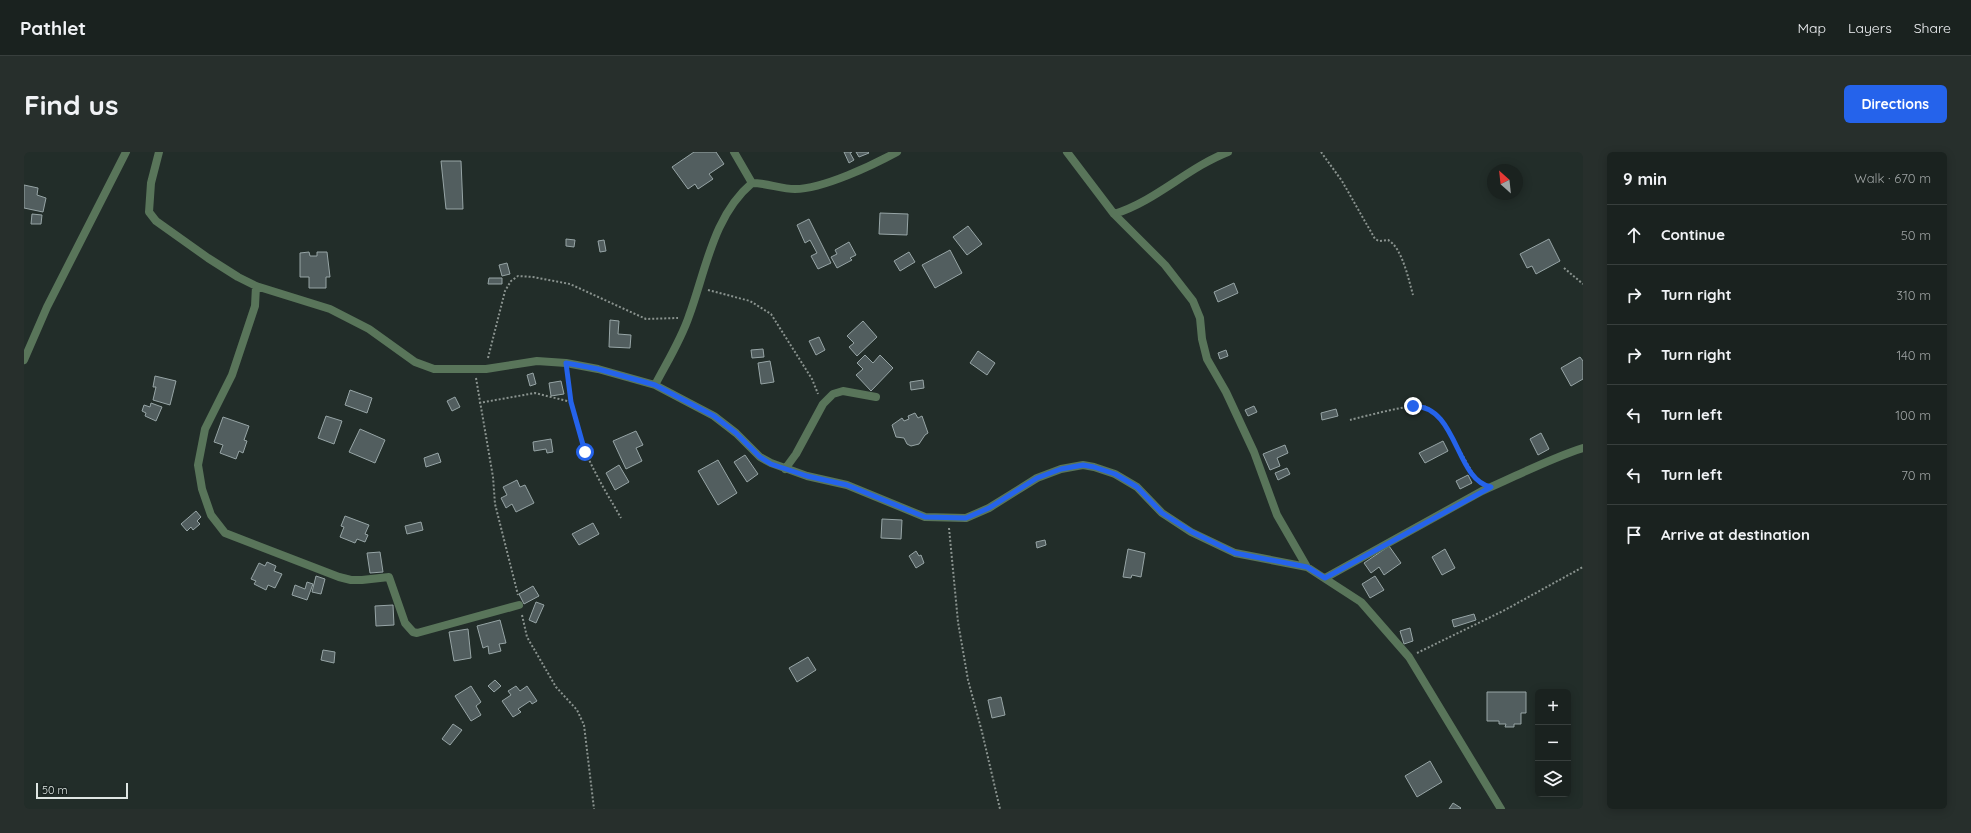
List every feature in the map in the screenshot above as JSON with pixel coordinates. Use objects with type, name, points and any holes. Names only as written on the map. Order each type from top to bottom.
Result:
[{"type":"street","points":[[24,360],[47,307],[126,152]]},
{"type":"street","points":[[159,152],[151,183],[149,212],[151,216],[208,258],[256,286],[330,309],[369,329],[415,362],[434,369],[486,369],[516,363],[537,361],[566,363],[598,369],[655,385],[714,416],[736,433],[760,457],[785,469],[847,485],[925,517],[948,519],[966,518],[989,508],[1037,478],[1061,469],[1083,465],[1094,467],[1115,474],[1137,487],[1168,517],[1192,532],[1235,553],[1307,567],[1362,602],[1409,657],[1502,809]]},
{"type":"street","points":[[734,152],[752,183]]},
{"type":"street","points":[[655,385],[689,317],[708,252],[728,209],[743,190],[752,183],[795,189],[816,186],[897,152]]},
{"type":"street","points":[[1067,152],[1114,214],[1165,265],[1193,301],[1200,318],[1202,339],[1208,359],[1226,392],[1254,452],[1277,515],[1307,567]]},
{"type":"street","points":[[1114,214],[1131,209],[1210,159],[1228,152]]},
{"type":"street","points":[[256,286],[255,306],[248,328],[232,375],[205,429],[198,465],[202,489],[211,515],[225,533],[338,577],[350,580],[389,577],[405,623],[413,632],[519,605]]},
{"type":"street","points":[[785,469],[796,454],[823,404],[833,394],[843,391],[876,397]]},
{"type":"street","points":[[1325,578],[1491,487],[1504,483],[1519,473],[1583,448]]},
{"type":"path","points":[[1321,152],[1342,181],[1375,239],[1379,241],[1388,240],[1393,245],[1406,268],[1413,295]]},
{"type":"path","points":[[1564,268],[1583,284]]},
{"type":"path","points":[[486,369],[505,291],[511,281],[518,276],[533,277],[570,284],[646,319],[689,317]]},
{"type":"path","points":[[698,287],[750,301],[771,314],[812,379],[823,404]]},
{"type":"path","points":[[566,363],[571,402],[585,452],[621,518]]},
{"type":"path","points":[[475,369],[479,403],[493,476],[495,504],[503,542],[517,589],[519,605],[527,637],[556,687],[577,710],[584,724],[594,809]]},
{"type":"path","points":[[479,403],[535,393],[571,402]]},
{"type":"path","points":[[1350,420],[1413,406],[1424,406],[1438,416],[1478,482],[1491,487]]},
{"type":"path","points":[[948,519],[953,558],[958,622],[968,680],[1000,809]]},
{"type":"path","points":[[1409,657],[1503,611],[1583,567]]},
{"type":"building","points":[[694,152],[716,152],[724,164],[709,174],[713,179],[698,189],[695,184],[688,189],[672,167]]},
{"type":"building","points":[[844,152],[852,152],[850,153],[854,160],[849,163]]},
{"type":"building","points":[[856,152],[868,152],[869,153],[859,157]]},
{"type":"building","points":[[441,161],[461,161],[463,209],[446,209]]},
{"type":"building","points":[[24,185],[38,188],[37,195],[46,198],[43,212],[24,208]]},
{"type":"building","points":[[880,213],[908,214],[907,235],[879,234]]},
{"type":"building","points":[[32,214],[42,215],[41,224],[31,224]]},
{"type":"building","points":[[809,219],[831,263],[818,269],[811,256],[817,253],[810,240],[805,243],[797,225]]},
{"type":"building","points":[[968,226],[982,244],[967,255],[953,237]]},
{"type":"building","points":[[566,239],[575,240],[574,247],[566,246]]},
{"type":"building","points":[[1549,239],[1560,261],[1536,274],[1532,266],[1527,268],[1520,254]]},
{"type":"building","points":[[604,240],[606,251],[600,252],[598,241]]},
{"type":"building","points":[[849,242],[856,255],[850,258],[852,260],[837,268],[831,257],[837,254],[835,250]]},
{"type":"building","points":[[950,250],[962,273],[935,288],[922,265]]},
{"type":"building","points":[[309,252],[310,256],[317,256],[317,252],[327,252],[330,277],[326,277],[326,288],[309,288],[309,277],[300,277],[300,253]]},
{"type":"building","points":[[909,252],[915,262],[900,271],[894,261]]},
{"type":"building","points":[[507,263],[510,274],[502,276],[499,265]]},
{"type":"building","points":[[489,278],[502,278],[502,284],[488,284]]},
{"type":"building","points":[[1234,283],[1238,293],[1218,302],[1214,292]]},
{"type":"building","points":[[610,320],[619,321],[618,334],[631,335],[630,348],[609,347]]},
{"type":"building","points":[[863,321],[877,337],[857,356],[849,347],[854,343],[847,336]]},
{"type":"building","points":[[819,337],[825,350],[816,355],[809,341]]},
{"type":"building","points":[[763,349],[764,357],[752,358],[751,350]]},
{"type":"building","points":[[1226,350],[1228,356],[1220,359],[1218,353]]},
{"type":"building","points":[[978,351],[995,363],[987,375],[970,363]]},
{"type":"building","points":[[865,355],[873,363],[880,355],[893,368],[871,391],[856,375],[863,369],[857,363]]},
{"type":"building","points":[[1580,357],[1583,361],[1583,379],[1571,386],[1561,368]]},
{"type":"building","points":[[770,361],[774,382],[761,384],[758,363]]},
{"type":"building","points":[[533,373],[536,384],[530,386],[527,375]]},
{"type":"building","points":[[155,376],[176,381],[170,405],[153,400],[156,387],[153,387]]},
{"type":"building","points":[[923,380],[924,388],[911,390],[910,382]]},
{"type":"building","points":[[561,381],[564,394],[551,396],[549,383]]},
{"type":"building","points":[[350,390],[372,398],[367,413],[345,405]]},
{"type":"building","points":[[455,397],[460,407],[452,411],[447,401]]},
{"type":"building","points":[[151,403],[162,407],[156,421],[145,416],[146,413],[142,411],[144,405],[150,407]]},
{"type":"building","points":[[1254,406],[1257,412],[1248,416],[1245,410]]},
{"type":"building","points":[[1336,409],[1338,416],[1322,420],[1321,413]]},
{"type":"building","points":[[915,413],[918,418],[922,416],[928,433],[919,444],[911,446],[907,444],[904,438],[896,437],[892,425],[902,418],[904,421],[909,419],[908,416]]},
{"type":"building","points":[[326,416],[342,421],[334,444],[318,438]]},
{"type":"building","points":[[223,417],[249,426],[244,440],[247,441],[243,453],[239,451],[236,459],[220,453],[223,445],[214,442]]},
{"type":"building","points":[[360,429],[385,440],[375,463],[349,452]]},
{"type":"building","points":[[636,431],[643,445],[636,448],[642,461],[626,469],[613,441]]},
{"type":"building","points":[[1541,433],[1549,449],[1538,455],[1530,439]]},
{"type":"building","points":[[551,439],[553,452],[547,453],[546,449],[534,451],[533,442]]},
{"type":"building","points":[[1443,441],[1448,451],[1425,463],[1419,453]]},
{"type":"building","points":[[1285,445],[1288,453],[1277,458],[1280,466],[1270,470],[1263,454]]},
{"type":"building","points":[[438,453],[441,462],[426,467],[424,458]]},
{"type":"building","points":[[745,455],[758,474],[747,482],[734,462]]},
{"type":"building","points":[[718,460],[737,493],[718,505],[698,471]]},
{"type":"building","points":[[619,465],[629,482],[615,490],[606,473]]},
{"type":"building","points":[[1287,468],[1290,474],[1278,480],[1275,473]]},
{"type":"building","points":[[1468,475],[1472,483],[1460,489],[1456,481]]},
{"type":"building","points":[[517,480],[520,487],[525,485],[534,503],[516,512],[512,504],[506,508],[501,498],[507,495],[503,487]]},
{"type":"building","points":[[196,511],[201,517],[197,521],[200,524],[193,530],[191,527],[187,531],[181,524]]},
{"type":"building","points":[[345,516],[369,525],[365,534],[368,535],[365,542],[357,539],[355,543],[340,537],[344,527],[341,526]]},
{"type":"building","points":[[882,519],[902,520],[901,539],[881,538]]},
{"type":"building","points":[[421,522],[423,530],[407,534],[405,526]]},
{"type":"building","points":[[593,523],[599,534],[579,545],[572,534]]},
{"type":"building","points":[[1045,540],[1046,545],[1037,548],[1036,542]]},
{"type":"building","points":[[1389,546],[1401,563],[1384,575],[1379,567],[1371,573],[1364,563]]},
{"type":"building","points":[[1128,549],[1145,553],[1141,577],[1132,575],[1131,578],[1123,577]]},
{"type":"building","points":[[1445,549],[1455,568],[1442,575],[1432,557]]},
{"type":"building","points":[[916,551],[919,556],[921,555],[924,563],[916,568],[909,556]]},
{"type":"building","points":[[380,552],[383,572],[370,573],[367,553]]},
{"type":"building","points":[[267,562],[276,566],[274,571],[282,574],[275,588],[268,585],[266,590],[254,584],[256,581],[251,579],[259,563],[265,566]]},
{"type":"building","points":[[316,576],[325,579],[321,594],[312,592]]},
{"type":"building","points":[[1375,576],[1384,590],[1370,598],[1362,584]]},
{"type":"building","points":[[307,582],[313,584],[307,600],[292,595],[295,585],[305,589]]},
{"type":"building","points":[[533,586],[539,596],[524,604],[519,594]]},
{"type":"building","points":[[536,602],[544,605],[536,623],[529,620]]},
{"type":"building","points":[[393,605],[394,625],[376,626],[375,606]]},
{"type":"building","points":[[1474,614],[1476,620],[1454,627],[1452,620]]},
{"type":"building","points":[[500,620],[506,643],[499,644],[501,651],[489,654],[488,646],[483,648],[477,626]]},
{"type":"building","points":[[1410,628],[1413,641],[1404,644],[1400,631]]},
{"type":"building","points":[[468,629],[471,658],[454,661],[449,632]]},
{"type":"building","points":[[323,650],[335,652],[334,663],[321,660]]},
{"type":"building","points":[[808,657],[816,670],[797,682],[789,668]]},
{"type":"building","points":[[495,680],[501,686],[494,692],[488,686]]},
{"type":"building","points":[[471,686],[481,702],[476,706],[481,715],[471,721],[455,696]]},
{"type":"building","points":[[516,686],[520,691],[527,686],[537,701],[532,704],[530,701],[518,709],[521,712],[513,717],[502,701],[511,695],[508,691]]},
{"type":"building","points":[[1487,692],[1526,692],[1526,713],[1521,713],[1521,724],[1514,724],[1514,727],[1505,727],[1506,724],[1499,724],[1499,721],[1487,721]]},
{"type":"building","points":[[1001,697],[1005,715],[992,718],[988,700]]},
{"type":"building","points":[[453,724],[462,730],[450,745],[442,739]]},
{"type":"building","points":[[1430,761],[1442,782],[1417,797],[1405,776]]},
{"type":"building","points":[[1453,803],[1461,808],[1449,809]]},
{"type":"route","points":[[585,452],[571,402],[566,363],[598,369],[655,385],[714,416],[736,433],[760,457],[771,464],[807,476],[847,485],[925,517],[948,519],[966,518],[989,508],[1037,478],[1061,469],[1083,465],[1115,474],[1137,487],[1162,513],[1192,532],[1235,553],[1307,567],[1325,578],[1491,487],[1483,486],[1478,482],[1438,416],[1424,406],[1413,406]]}]
